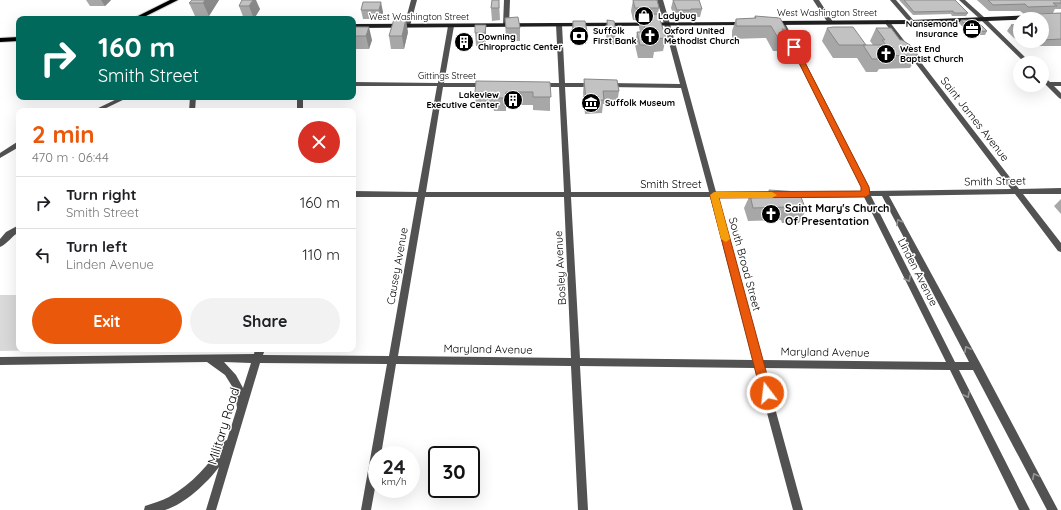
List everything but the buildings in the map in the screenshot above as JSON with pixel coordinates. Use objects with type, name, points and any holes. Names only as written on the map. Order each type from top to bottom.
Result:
[{"type":"main road","points":[[140,16],[175,0]]},
{"type":"main road","points":[[150,16],[155,13],[158,8]]},
{"type":"main road","name":"West Washington Street","points":[[767,23],[912,22],[1061,16]]},
{"type":"main road","name":"West Washington Street","points":[[356,26],[752,23]]},
{"type":"main road","points":[[0,40],[16,39]]},
{"type":"street","points":[[407,26],[414,0]]},
{"type":"street","points":[[506,0],[506,25]]},
{"type":"street","name":"South Broad Street","points":[[660,0],[798,510]]},
{"type":"street","points":[[816,0],[830,22]]},
{"type":"street","points":[[893,0],[912,22]]},
{"type":"street","points":[[962,0],[1021,56]]},
{"type":"street","name":"Saint James Avenue","points":[[887,22],[1061,248]]},
{"type":"street","name":"Linden Avenue","points":[[782,23],[1025,510]]},
{"type":"street","name":"Bosley Avenue","points":[[559,25],[583,510]]},
{"type":"street","name":"Causey Avenue","points":[[366,510],[450,26]]},
{"type":"street","name":"Gittings Street","points":[[356,84],[494,85]]},
{"type":"street","points":[[1049,84],[1061,84]]},
{"type":"street","points":[[1049,84],[1061,97]]},
{"type":"street","points":[[532,85],[684,86]]},
{"type":"street","points":[[100,108],[114,100]]},
{"type":"street","points":[[0,156],[16,146]]},
{"type":"street","name":"Smith Street","points":[[356,194],[714,195],[1061,191]]},
{"type":"street","name":"Linden Avenue","points":[[884,194],[1054,510]]},
{"type":"street","points":[[0,244],[9,234],[16,230]]},
{"type":"street","points":[[0,231],[9,234]]},
{"type":"street","name":"Maryland Avenue","points":[[0,361],[206,358],[258,354],[392,360],[977,366]]},
{"type":"street","name":"Military Road","points":[[211,510],[258,354]]},
{"type":"street","points":[[206,358],[219,364],[234,378],[239,388],[241,400],[240,414]]},
{"type":"street","points":[[154,509],[172,501],[202,477],[226,447],[234,434]]},
{"type":"shaded area","points":[[0,295],[16,295],[16,351],[0,351]]},
{"type":"slow traffic","points":[[726,239],[714,195],[772,195]]},
{"type":"place","name":"Ladybug","points":[[644,16]]},
{"type":"place","name":"Nansemond Insurance","points":[[972,29]]},
{"type":"place","name":"Suffolk First Bank","points":[[579,36]]},
{"type":"place","name":"Oxford United Methodist Church","points":[[650,36]]},
{"type":"place","name":"Downing Chiropractic Center","points":[[464,42]]},
{"type":"place","name":"West End Baptist Church","points":[[886,54]]},
{"type":"place","name":"Lakeview Executive Center","points":[[513,100]]},
{"type":"place","name":"Suffolk Museum","points":[[591,103]]},
{"type":"place","name":"Saint Mary's Church Of Presentation","points":[[771,214]]},
{"type":"route","points":[[767,393],[714,195],[866,194],[865,187],[794,47]]}]
